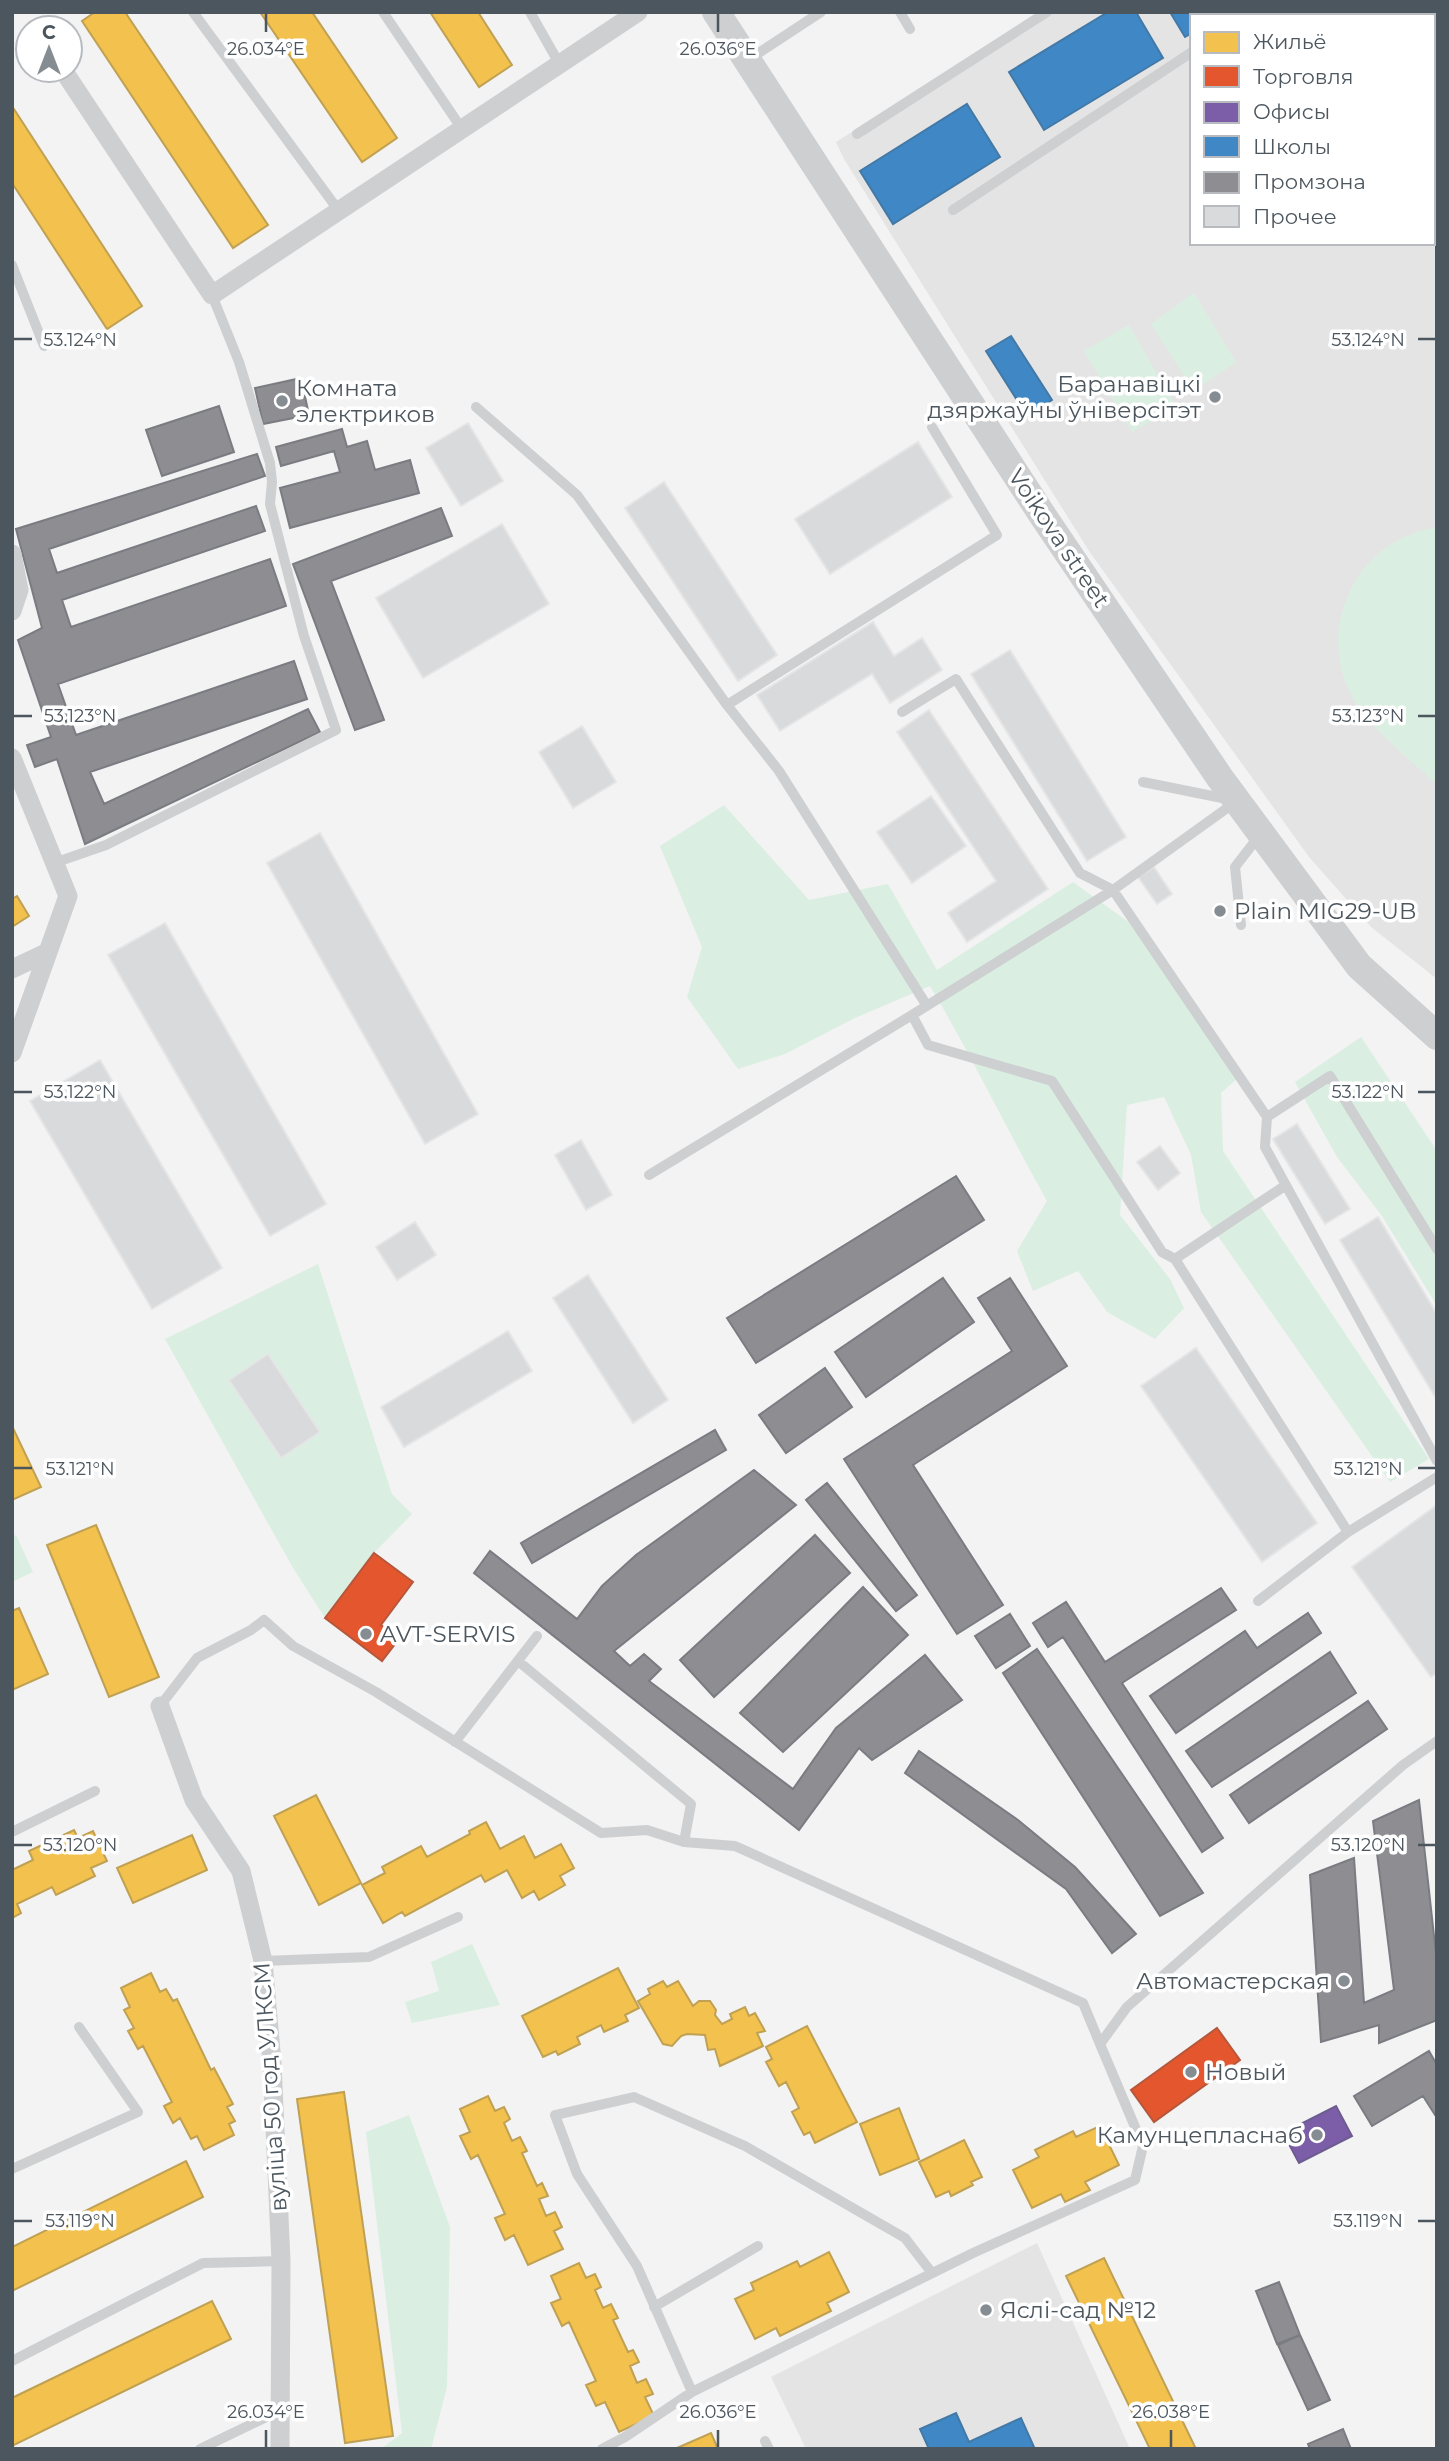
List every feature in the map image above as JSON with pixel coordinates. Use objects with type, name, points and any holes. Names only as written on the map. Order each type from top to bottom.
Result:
[{"type":"main road","name":"Voikova street","points":[[716,12],[1043,516],[1237,801],[1359,966],[1437,1036]]},
{"type":"street","points":[[72,84],[212,295],[638,12]]},
{"type":"street","points":[[12,554],[16,592],[12,611]]},
{"type":"street","points":[[12,758],[68,896],[12,1053]]},
{"type":"street","points":[[12,969],[48,952]]},
{"type":"street","name":"вуліца 50 год УЛКСМ","points":[[160,1706],[194,1800],[241,1871],[263,1961],[272,2063],[281,2261],[279,2449]]},
{"type":"lane","points":[[193,12],[339,211]]},
{"type":"lane","points":[[383,12],[462,130]]},
{"type":"lane","points":[[530,12],[560,65]]},
{"type":"lane","points":[[748,60],[821,12]]},
{"type":"lane","points":[[900,12],[910,29]]},
{"type":"lane","points":[[857,134],[1047,12]]},
{"type":"lane","points":[[953,210],[1190,53]]},
{"type":"lane","points":[[12,265],[44,346]]},
{"type":"lane","points":[[54,863],[106,845],[336,730],[304,636],[270,504],[270,463],[239,362],[212,295]]},
{"type":"lane","points":[[476,407],[577,495],[727,705],[779,771],[927,1006]]},
{"type":"lane","points":[[727,705],[996,535],[932,427]]},
{"type":"lane","points":[[902,712],[956,678],[1080,873],[1113,890],[1267,1117],[1265,1147],[1437,1461]]},
{"type":"lane","points":[[1143,782],[1237,801]]},
{"type":"lane","points":[[649,1175],[1113,890],[1237,801]]},
{"type":"lane","points":[[1241,925],[1235,867],[1262,833]]},
{"type":"lane","points":[[912,1015],[928,1045],[1052,1081],[1161,1252],[1175,1259],[1348,1532]]},
{"type":"lane","points":[[1267,1117],[1330,1076],[1437,1249]]},
{"type":"lane","points":[[1175,1259],[1286,1185]]},
{"type":"lane","points":[[1258,1601],[1348,1532],[1437,1477]]},
{"type":"lane","points":[[160,1706],[197,1658],[251,1630],[264,1620],[293,1646],[376,1692],[601,1833],[647,1830],[684,1842],[735,1846],[1083,2003],[1143,2146],[1135,2180],[932,2273],[692,2392],[625,2438],[602,2449]]},
{"type":"lane","points":[[455,1742],[537,1636]]},
{"type":"lane","points":[[518,1661],[691,1804],[684,1842]]},
{"type":"lane","points":[[1100,2044],[1127,2007],[1403,1765],[1437,1741]]},
{"type":"lane","points":[[12,1832],[94,1791]]},
{"type":"lane","points":[[263,1961],[369,1957],[458,1917]]},
{"type":"lane","points":[[12,2169],[138,2112],[79,2027]]},
{"type":"lane","points":[[692,2392],[636,2266],[577,2174],[555,2115],[634,2097],[745,2146],[905,2238],[932,2273]]},
{"type":"lane","points":[[654,2306],[758,2246]]},
{"type":"lane","points":[[12,2361],[203,2263],[281,2261]]},
{"type":"lane","points":[[200,2449],[279,2411]]},
{"type":"shaded area","name":"Баранавіцкі дзяржаўны ўніверсітэт","points":[[1039,12],[1437,12],[1437,979],[1371,927],[1309,857],[1089,551],[844,159],[836,142]]},
{"type":"shaded area","name":"Яслі-сад №12","points":[[1037,2243],[1130,2449],[806,2449],[771,2377]]},
{"type":"green space","points":[[1194,293],[1236,362],[1194,391],[1151,324]]},
{"type":"green space","points":[[1129,325],[1176,407],[1132,432],[1084,351]]},
{"type":"green space","points":[[1437,527],[1437,785],[1361,711],[1343,673],[1338,645],[1341,617],[1350,591],[1365,568],[1385,549],[1409,535]]},
{"type":"green space","points":[[724,805],[809,900],[888,884],[937,970],[1073,882],[1141,931],[1239,1077],[1221,1093],[1223,1151],[1429,1459],[1390,1482],[1201,1212],[1191,1155],[1164,1097],[1127,1105],[1120,1215],[1170,1279],[1184,1308],[1155,1339],[1107,1312],[1078,1271],[1033,1291],[1017,1251],[1047,1201],[930,986],[855,1018],[785,1054],[738,1069],[687,997],[702,947],[660,846]]},
{"type":"green space","points":[[1361,1037],[1437,1151],[1437,1306],[1382,1216],[1337,1157],[1295,1082]]},
{"type":"green space","points":[[318,1264],[392,1494],[412,1514],[374,1553],[325,1618],[293,1568],[165,1339]]},
{"type":"green space","points":[[16,1535],[33,1572],[12,1582],[12,1537]]},
{"type":"green space","points":[[472,1944],[500,2005],[412,2023],[405,2002],[439,1991],[431,1962]]},
{"type":"green space","points":[[409,2115],[450,2227],[447,2387],[431,2449],[381,2449],[402,2433],[366,2132]]},
{"type":"building: Жильё","points":[[95,12],[125,12],[268,225],[233,248],[84,24],[84,20]]},
{"type":"building: Жильё","points":[[260,12],[312,12],[397,138],[362,162]]},
{"type":"building: Жильё","points":[[430,12],[478,12],[512,65],[479,87]]},
{"type":"building: Жильё","points":[[12,106],[142,306],[107,329],[12,183]]},
{"type":"building: Жильё","points":[[17,896],[29,916],[12,927],[12,899]]},
{"type":"building: Жильё","points":[[12,1426],[41,1487],[12,1500]]},
{"type":"building: Жильё","points":[[96,1525],[159,1677],[109,1697],[47,1545]]},
{"type":"building: Жильё","points":[[19,1608],[48,1674],[12,1690],[12,1611]]},
{"type":"building: Жильё","points":[[316,1795],[361,1883],[319,1905],[274,1816]]},
{"type":"building: Жильё","points":[[486,1822],[500,1849],[524,1836],[535,1858],[561,1844],[574,1868],[560,1876],[565,1885],[539,1900],[534,1891],[522,1898],[507,1870],[485,1882],[481,1875],[405,1916],[402,1912],[383,1923],[362,1885],[385,1873],[382,1867],[421,1846],[427,1857],[470,1834],[469,1831]]},
{"type":"building: Жильё","points":[[74,1830],[78,1838],[93,1831],[107,1861],[91,1868],[95,1876],[56,1895],[52,1887],[17,1904],[21,1913],[12,1918],[12,1870],[33,1860],[29,1851]]},
{"type":"building: Жильё","points":[[192,1835],[207,1870],[133,1903],[117,1868]]},
{"type":"building: Жильё","points":[[618,1968],[639,2008],[625,2015],[628,2021],[604,2032],[601,2025],[577,2037],[580,2044],[558,2055],[556,2051],[543,2057],[522,2016]]},
{"type":"building: Жильё","points":[[151,1973],[160,1992],[166,1989],[173,2001],[177,1999],[211,2070],[214,2068],[233,2104],[227,2107],[235,2121],[229,2124],[234,2135],[204,2150],[197,2136],[191,2139],[180,2118],[173,2123],[164,2106],[172,2102],[143,2046],[138,2049],[128,2031],[134,2028],[124,2010],[130,2007],[121,1988]]},
{"type":"building: Жильё","points":[[663,1981],[667,1987],[678,1981],[693,2006],[699,2001],[710,2001],[722,2024],[732,2019],[730,2014],[745,2007],[749,2016],[755,2013],[765,2031],[757,2033],[763,2046],[720,2066],[715,2049],[708,2050],[705,2035],[687,2034],[681,2036],[672,2046],[663,2044],[638,2001],[650,1994],[648,1989]]},
{"type":"building: Жильё","points":[[807,2026],[857,2122],[815,2143],[810,2132],[804,2135],[792,2112],[799,2108],[786,2082],[779,2086],[766,2062],[772,2059],[766,2047]]},
{"type":"building: Жильё","points":[[344,2092],[393,2436],[345,2443],[297,2099]]},
{"type":"building: Жильё","points":[[488,2096],[495,2111],[504,2107],[510,2119],[504,2123],[512,2141],[520,2137],[527,2151],[522,2153],[537,2186],[542,2183],[548,2196],[539,2199],[546,2216],[555,2212],[562,2227],[554,2231],[563,2249],[528,2265],[514,2235],[505,2240],[495,2218],[505,2214],[478,2155],[471,2159],[460,2136],[470,2132],[460,2109]]},
{"type":"building: Жильё","points":[[899,2108],[919,2159],[880,2175],[860,2124]]},
{"type":"building: Жильё","points":[[1100,2126],[1119,2165],[1085,2182],[1090,2190],[1065,2202],[1061,2194],[1032,2208],[1013,2170],[1039,2157],[1035,2150],[1073,2131],[1076,2137]]},
{"type":"building: Жильё","points":[[964,2140],[982,2177],[971,2182],[973,2185],[951,2196],[949,2191],[936,2197],[919,2162]]},
{"type":"building: Жильё","points":[[186,2161],[203,2197],[12,2291],[12,2247]]},
{"type":"building: Жильё","points":[[829,2252],[849,2292],[827,2303],[831,2311],[780,2336],[776,2328],[755,2339],[735,2299],[754,2290],[751,2283],[797,2261],[800,2267]]},
{"type":"building: Жильё","points":[[1104,2258],[1196,2449],[1150,2449],[1066,2276]]},
{"type":"building: Жильё","points":[[579,2263],[586,2278],[595,2274],[601,2287],[595,2290],[603,2308],[611,2304],[618,2318],[613,2320],[628,2352],[633,2350],[639,2362],[630,2366],[637,2383],[646,2379],[653,2394],[645,2397],[654,2416],[619,2432],[605,2402],[596,2406],[586,2385],[596,2381],[569,2322],[562,2326],[551,2303],[561,2299],[551,2276]]},
{"type":"building: Жильё","points":[[212,2301],[231,2339],[12,2446],[12,2398]]},
{"type":"building: Жильё","points":[[711,2433],[718,2449],[677,2449],[677,2448]]},
{"type":"building: Торговля","points":[[374,1553],[413,1582],[381,1625],[399,1639],[382,1661],[325,1618]]},
{"type":"building: Торговля","points":[[1217,2028],[1240,2060],[1154,2122],[1131,2090]]},
{"type":"building: Офисы","name":"Камунцепласнаб","points":[[1336,2106],[1352,2136],[1299,2163],[1283,2133]]},
{"type":"building: Школы","points":[[1108,12],[1136,12],[1163,58],[1044,130],[1009,72]]},
{"type":"building: Школы","points":[[1170,12],[1226,12],[1190,14],[1190,34],[1185,37]]},
{"type":"building: Школы","points":[[967,104],[1000,157],[893,224],[860,171]]},
{"type":"building: Школы","points":[[1011,336],[1052,400],[1027,416],[986,351]]},
{"type":"building: Школы","points":[[956,2413],[969,2442],[1021,2418],[1034,2447],[929,2449],[920,2429]]},
{"type":"building: Промзона","name":"Комната электриков","points":[[301,378],[309,415],[263,424],[255,388]]},
{"type":"building: Промзона","points":[[219,406],[234,452],[162,476],[146,430]]},
{"type":"building: Промзона","points":[[342,429],[347,447],[367,441],[375,470],[410,460],[419,493],[290,528],[280,488],[340,472],[334,451],[281,466],[276,447]]},
{"type":"building: Промзона","points":[[257,454],[265,476],[49,549],[57,573],[256,506],[265,531],[62,600],[71,627],[270,559],[286,606],[58,684],[76,735],[294,661],[307,699],[90,772],[104,804],[308,709],[320,732],[85,844],[57,759],[35,767],[27,745],[51,737],[18,640],[42,628],[16,529]]},
{"type":"building: Промзона","points":[[441,508],[452,536],[331,581],[384,720],[355,730],[293,564]]},
{"type":"building: Промзона","points":[[956,1176],[984,1220],[756,1363],[727,1318]]},
{"type":"building: Промзона","points":[[943,1278],[974,1322],[866,1397],[835,1352]]},
{"type":"building: Промзона","points":[[1010,1278],[1067,1366],[913,1465],[1003,1605],[957,1634],[844,1459],[1012,1351],[978,1298]]},
{"type":"building: Промзона","points":[[825,1368],[852,1407],[786,1453],[759,1415]]},
{"type":"building: Промзона","points":[[715,1430],[726,1450],[532,1563],[521,1543]]},
{"type":"building: Промзона","points":[[754,1470],[796,1505],[614,1651],[630,1666],[644,1654],[661,1669],[649,1681],[793,1789],[836,1728],[925,1655],[962,1700],[872,1760],[859,1748],[799,1830],[474,1573],[490,1551],[577,1619],[602,1586],[636,1555]]},
{"type":"building: Промзона","points":[[827,1483],[917,1595],[896,1611],[806,1500]]},
{"type":"building: Промзона","points":[[815,1535],[850,1573],[714,1697],[680,1660]]},
{"type":"building: Промзона","points":[[863,1587],[908,1635],[783,1752],[740,1713]]},
{"type":"building: Промзона","points":[[1221,1588],[1236,1610],[1122,1683],[1223,1838],[1202,1852],[1063,1637],[1048,1647],[1033,1623],[1066,1602],[1105,1662]]},
{"type":"building: Промзона","points":[[1308,1613],[1321,1633],[1176,1733],[1150,1696],[1245,1631],[1257,1648]]},
{"type":"building: Промзона","points":[[1010,1614],[1030,1646],[996,1668],[975,1636]]},
{"type":"building: Промзона","points":[[1037,1649],[1203,1893],[1160,1916],[1003,1673]]},
{"type":"building: Промзона","points":[[1330,1652],[1356,1693],[1212,1787],[1186,1751]]},
{"type":"building: Промзона","points":[[1368,1701],[1387,1729],[1249,1823],[1230,1795]]},
{"type":"building: Промзона","points":[[919,1751],[1018,1820],[1075,1867],[1136,1934],[1112,1953],[1066,1889],[905,1773]]},
{"type":"building: Промзона","points":[[1419,1800],[1437,1963],[1437,2020],[1379,2043],[1379,2025],[1321,2042],[1310,1875],[1354,1858],[1364,2003],[1394,1990],[1373,1821]]},
{"type":"building: Промзона","points":[[1429,2051],[1437,2065],[1437,2118],[1423,2096],[1372,2126],[1354,2096]]},
{"type":"building: Промзона","points":[[1279,2282],[1300,2335],[1277,2344],[1256,2291]]},
{"type":"building: Промзона","points":[[1300,2335],[1330,2400],[1308,2410],[1278,2345]]},
{"type":"building: Промзона","points":[[1343,2429],[1351,2449],[1310,2449],[1308,2444]]},
{"type":"building: Прочее","points":[[468,423],[503,481],[461,506],[426,448]]},
{"type":"building: Прочее","points":[[918,442],[952,497],[830,574],[795,519]]},
{"type":"building: Прочее","points":[[664,482],[777,655],[738,681],[625,508]]},
{"type":"building: Прочее","points":[[502,524],[549,604],[423,678],[376,598]]},
{"type":"building: Прочее","points":[[873,622],[894,656],[922,638],[942,670],[890,703],[872,674],[780,731],[757,695]]},
{"type":"building: Прочее","points":[[1010,650],[1126,837],[1087,861],[971,674]]},
{"type":"building: Прочее","points":[[929,710],[1048,889],[967,942],[948,913],[996,881],[897,732]]},
{"type":"building: Прочее","points":[[582,726],[616,782],[573,808],[539,752]]},
{"type":"building: Прочее","points":[[931,796],[966,846],[912,883],[877,832]]},
{"type":"building: Прочее","points":[[320,833],[478,1114],[425,1144],[267,863]]},
{"type":"building: Прочее","points":[[1154,867],[1172,894],[1157,904],[1138,877]]},
{"type":"building: Прочее","points":[[165,923],[326,1204],[270,1236],[108,955]]},
{"type":"building: Прочее","points":[[100,1060],[222,1268],[152,1309],[30,1101]]},
{"type":"building: Прочее","points":[[1297,1124],[1350,1209],[1325,1224],[1273,1139]]},
{"type":"building: Прочее","points":[[581,1140],[612,1195],[586,1210],[555,1155]]},
{"type":"building: Прочее","points":[[1160,1146],[1180,1173],[1158,1190],[1137,1162]]},
{"type":"building: Прочее","points":[[1378,1217],[1437,1314],[1437,1400],[1340,1240]]},
{"type":"building: Прочее","points":[[415,1222],[436,1255],[397,1280],[376,1247]]},
{"type":"building: Прочее","points":[[588,1275],[668,1400],[633,1423],[553,1298]]},
{"type":"building: Прочее","points":[[508,1331],[532,1371],[404,1447],[381,1407]]},
{"type":"building: Прочее","points":[[1196,1348],[1317,1523],[1262,1562],[1141,1386]]},
{"type":"building: Прочее","points":[[268,1354],[320,1432],[281,1458],[229,1380]]},
{"type":"building: Прочее","points":[[1437,1505],[1437,1673],[1431,1677],[1352,1567]]},
{"type":"place","name":"Баранавіцкі дзяржаўны ўніверсітэт","points":[[1215,397]]},
{"type":"place","name":"Комната электриков","points":[[282,401]]},
{"type":"place","name":"Plain MIG29-UB","points":[[1220,911]]},
{"type":"place","name":"AVT-SERVIS","points":[[366,1634]]},
{"type":"place","name":"Автомастерская","points":[[1344,1981]]},
{"type":"place","name":"Новый","points":[[1191,2072]]},
{"type":"place","name":"Камунцепласнаб","points":[[1317,2135]]},
{"type":"place","name":"Яслі-сад №12","points":[[986,2310]]}]
